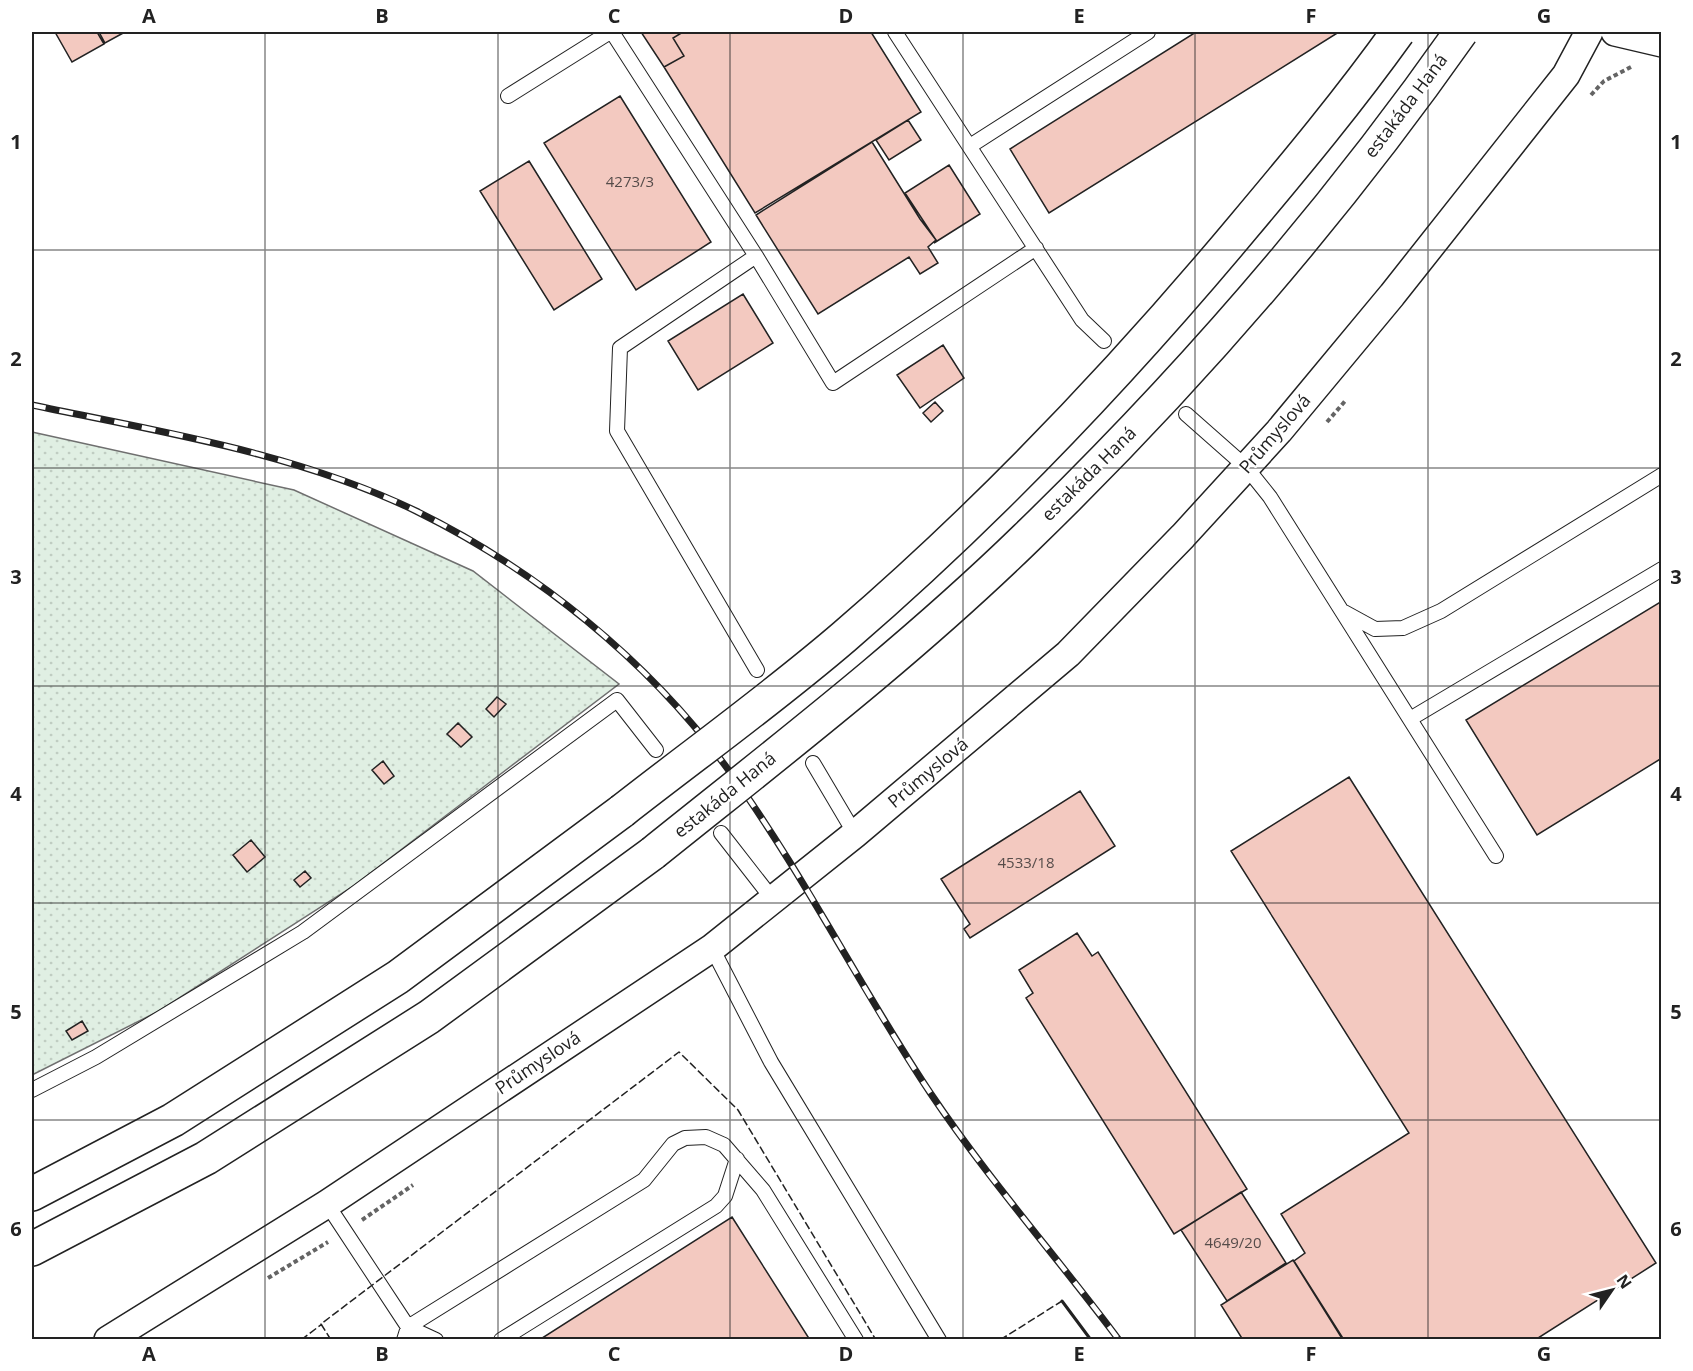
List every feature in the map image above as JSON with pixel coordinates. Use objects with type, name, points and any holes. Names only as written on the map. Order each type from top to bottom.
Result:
[{"type":"highway","points":[[32,1194],[173,1120],[398,977],[622,811],[844,637],[988,506],[1110,379],[1203,275],[1293,167],[1398,32]]},
{"type":"highway","name":"estakáda Haná","points":[[32,1249],[206,1158],[419,1023],[653,853],[879,671],[1025,539],[1117,445],[1257,294],[1351,178],[1461,32]]},
{"type":"street","name":"Průmyslová","points":[[108,1340],[327,1204],[712,948],[774,901],[1068,654],[1246,467],[1407,277],[1566,75],[1589,32]]},
{"type":"street","points":[[1615,32],[1662,43]]},
{"type":"lane","points":[[508,96],[611,32],[756,256],[833,383],[1036,248]]},
{"type":"lane","points":[[896,32],[1082,320],[1104,341]]},
{"type":"lane","points":[[970,146],[1148,32]]},
{"type":"lane","points":[[756,256],[620,348],[616,431],[757,670]]},
{"type":"lane","points":[[1186,414],[1246,467],[1270,497],[1496,856]]},
{"type":"lane","points":[[1342,611],[1375,628],[1403,628],[1441,611],[1662,475]]},
{"type":"lane","points":[[1410,719],[1662,569]]},
{"type":"lane","points":[[32,1090],[96,1057],[303,933],[617,700],[656,750]]},
{"type":"lane","points":[[813,763],[855,834]]},
{"type":"lane","points":[[721,833],[774,901]]},
{"type":"lane","points":[[712,948],[771,1062],[939,1340]]},
{"type":"lane","points":[[406,1334],[644,1180],[678,1140],[706,1137],[724,1145],[763,1190],[856,1340]]},
{"type":"lane","points":[[501,1340],[716,1206],[725,1196],[737,1159]]},
{"type":"lane","points":[[327,1204],[406,1334],[436,1340]]},
{"type":"green space","points":[[32,432],[294,490],[473,571],[619,684],[352,887],[159,1011],[32,1075]]},
{"type":"building","points":[[55,32],[97,32],[104,44],[72,62]]},
{"type":"building","points":[[99,32],[125,32],[105,43]]},
{"type":"building","points":[[641,32],[683,32],[673,38],[684,56],[664,67]]},
{"type":"building","points":[[683,32],[871,32],[921,112],[755,213],[664,67],[684,56],[673,38]]},
{"type":"building","points":[[1196,32],[1339,32],[1049,213],[1010,149]]},
{"type":"building","points":[[620,96],[711,242],[636,290],[544,143]]},
{"type":"building","points":[[908,120],[921,140],[889,160],[876,140]]},
{"type":"building","points":[[872,142],[920,219],[936,240],[928,247],[938,263],[920,274],[909,257],[818,314],[756,215]]},
{"type":"building","points":[[529,161],[602,279],[554,310],[480,191]]},
{"type":"building","points":[[949,165],[980,214],[934,243],[936,240],[905,193]]},
{"type":"building","points":[[743,294],[773,343],[698,390],[668,341]]},
{"type":"building","points":[[943,345],[964,378],[920,408],[897,375]]},
{"type":"building","points":[[935,402],[943,411],[931,422],[923,413]]},
{"type":"building","points":[[1662,601],[1662,758],[1537,835],[1466,720]]},
{"type":"building","points":[[497,697],[506,704],[494,717],[486,709]]},
{"type":"building","points":[[458,723],[472,737],[461,747],[447,734]]},
{"type":"building","points":[[383,761],[394,776],[384,784],[372,770]]},
{"type":"building","points":[[1349,777],[1656,1263],[1535,1340],[1344,1340],[1294,1261],[1305,1253],[1281,1214],[1409,1133],[1231,851]]},
{"type":"building","points":[[1080,791],[1115,846],[970,938],[964,929],[970,924],[941,879]]},
{"type":"building","points":[[251,840],[265,857],[247,872],[233,855]]},
{"type":"building","points":[[305,871],[311,878],[300,887],[294,880]]},
{"type":"building","points":[[1077,933],[1092,956],[1098,952],[1247,1189],[1174,1234],[1026,998],[1033,993],[1019,970]]},
{"type":"building","points":[[82,1021],[88,1031],[72,1040],[66,1031]]},
{"type":"building","points":[[1241,1192],[1286,1263],[1227,1301],[1181,1230]]},
{"type":"building","points":[[732,1217],[810,1340],[539,1340]]},
{"type":"building","points":[[1293,1260],[1343,1340],[1243,1340],[1221,1305]]},
{"type":"railway","points":[[32,405],[228,446],[324,474],[371,491],[461,535],[504,561],[587,621],[662,691],[696,728],[727,768],[781,848],[931,1094],[976,1157],[1119,1340]]},
{"type":"fence","points":[[331,1340],[321,1324],[679,1052],[738,1110],[876,1340]]},
{"type":"fence","points":[[1000,1340],[1062,1301],[1091,1340]]},
{"type":"fence","points":[[301,1340],[322,1324]]},
{"type":"wall","points":[[1062,1301],[1091,1340]]}]
